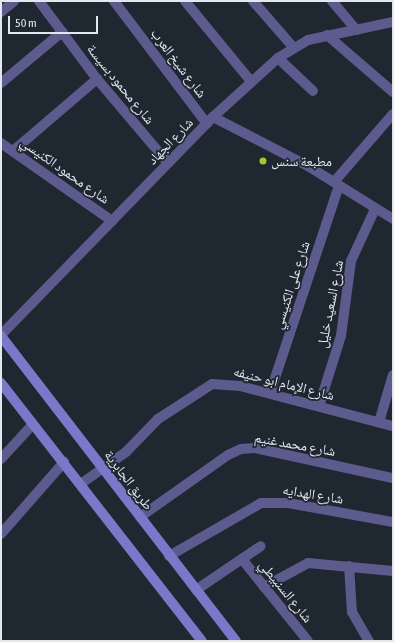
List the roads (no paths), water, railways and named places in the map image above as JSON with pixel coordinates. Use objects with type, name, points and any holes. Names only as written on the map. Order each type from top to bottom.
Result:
[{"type":"street","points":[[1,12],[14,1]]},
{"type":"street","name":"شارع محمود بسيسة","points":[[39,1],[97,80],[168,163]]},
{"type":"street","name":"شارع شيخ العرب","points":[[114,1],[210,120]]},
{"type":"street","points":[[185,1],[250,80]]},
{"type":"street","points":[[253,1],[293,47]]},
{"type":"street","points":[[332,1],[356,30]]},
{"type":"street","name":"شارع الجهاد","points":[[1,336],[250,80],[293,47],[327,35],[393,22]]},
{"type":"street","points":[[1,83],[62,32]]},
{"type":"street","points":[[327,35],[393,92]]},
{"type":"street","points":[[278,58],[313,91]]},
{"type":"street","points":[[13,151],[97,80]]},
{"type":"street","points":[[336,184],[393,114]]},
{"type":"street","points":[[210,120],[336,184],[375,209],[392,216]]},
{"type":"street","name":"شارع محمود الكنيسي","points":[[1,143],[112,221]]},
{"type":"street","name":"شارع على الكنيسي","points":[[270,393],[336,184]]},
{"type":"street","name":"شارع السعيد خليل","points":[[319,406],[341,336],[350,265],[375,209]]},
{"type":"street","name":"طريق الجابرية","points":[[1,336],[236,641]]},
{"type":"street","points":[[379,422],[393,375]]},
{"type":"street","points":[[1,383],[82,483],[202,641]]},
{"type":"street","name":"شارع الإمام ابو حنيفه","points":[[82,483],[103,469],[158,419],[199,390],[226,383],[270,393],[393,426]]},
{"type":"street","points":[[1,459],[33,424]]},
{"type":"street","name":"شارع محمد غنيم","points":[[140,517],[241,449],[262,449],[393,478]]},
{"type":"street","points":[[1,534],[64,462]]},
{"type":"street","name":"شارع الهدايه","points":[[169,556],[261,503],[288,503],[393,522]]},
{"type":"street","points":[[196,590],[261,546]]},
{"type":"street","name":"شارع السنبيطي","points":[[242,559],[308,641]]},
{"type":"street","points":[[264,587],[308,563],[393,570]]},
{"type":"street","points":[[349,566],[352,612],[369,641]]},
{"type":"place","name":"مطبعة سنس","points":[[263,161]]}]
